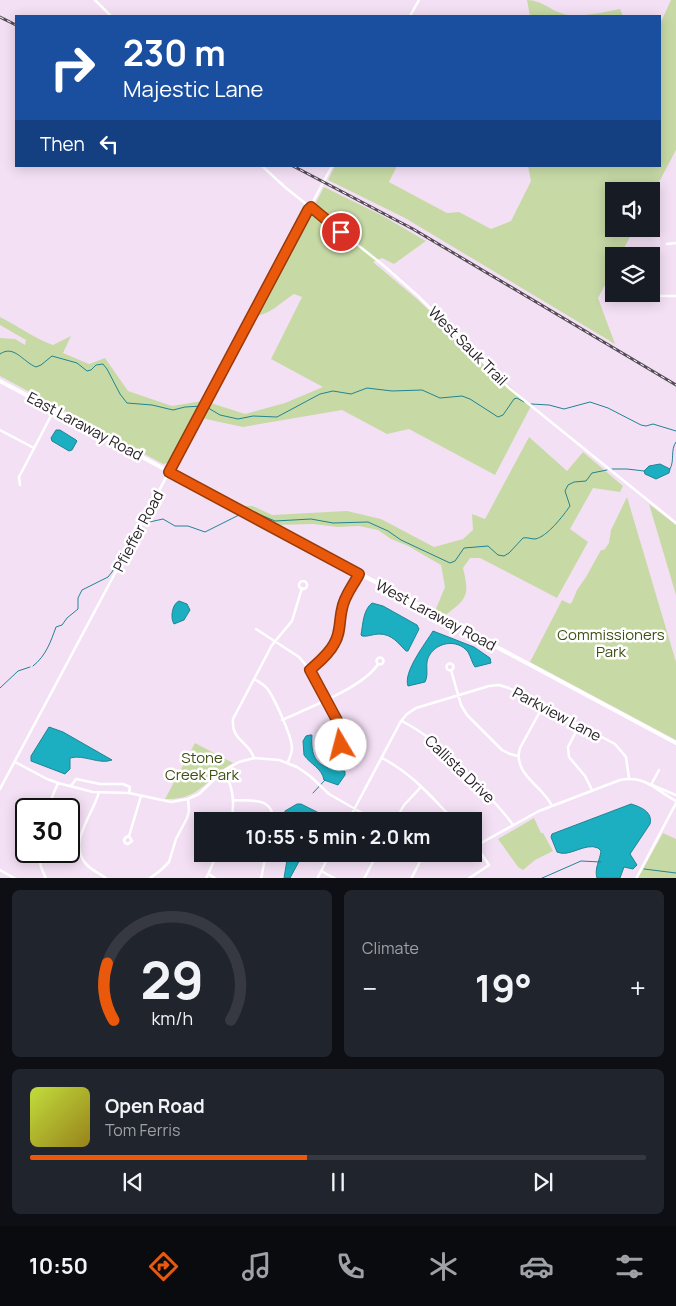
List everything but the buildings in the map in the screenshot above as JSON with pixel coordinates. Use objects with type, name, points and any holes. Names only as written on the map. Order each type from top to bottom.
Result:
[{"type":"main road","name":"East Laraway Road","points":[[0,380],[169,472]]},
{"type":"main road","name":"West Laraway Road","points":[[169,472],[676,743]]},
{"type":"street","points":[[94,0],[110,15]]},
{"type":"street","points":[[410,15],[418,0]]},
{"type":"street","name":"West Sauk Trail","points":[[263,167],[418,296],[509,388],[676,524]]},
{"type":"street","name":"Pfieffer Road","points":[[0,789],[331,167]]},
{"type":"street","points":[[667,244],[676,243]]},
{"type":"street","points":[[660,295],[676,296]]},
{"type":"street","points":[[20,485],[19,477],[54,410]]},
{"type":"street","points":[[0,430],[34,448]]},
{"type":"street","points":[[310,670],[328,652],[337,638],[347,589],[358,573]]},
{"type":"street","points":[[254,758],[250,749],[236,736],[233,726],[234,716],[275,640],[292,621],[302,588]]},
{"type":"street","points":[[256,629],[299,657],[310,670],[340,728],[339,740]]},
{"type":"street","points":[[282,720],[326,700],[366,678],[378,664]]},
{"type":"street","points":[[450,670],[461,705],[467,715],[500,748],[518,756]]},
{"type":"street","points":[[254,678],[261,682],[268,690],[282,720],[292,746],[288,762]]},
{"type":"street","name":"Parkview Lane","points":[[352,812],[401,721],[407,714],[416,708],[485,687],[499,685],[509,688],[620,749],[628,761],[629,778]]},
{"type":"street","points":[[543,706],[520,748],[518,756],[523,772],[546,796],[552,806]]},
{"type":"street","name":"Callista Drive","points":[[401,721],[440,746],[499,807],[513,825]]},
{"type":"street","points":[[579,726],[568,747],[569,756],[585,776],[592,790]]},
{"type":"street","points":[[15,762],[46,779],[58,783],[99,792],[129,793],[165,802],[188,799],[204,790],[223,771],[239,762],[254,758],[264,758],[288,762],[310,776],[322,789],[360,812]]},
{"type":"street","points":[[382,758],[404,770],[446,812]]},
{"type":"street","points":[[651,785],[659,770]]},
{"type":"street","points":[[223,771],[231,786],[233,800],[232,812]]},
{"type":"street","points":[[482,843],[539,811],[620,780],[629,778],[641,780],[676,802],[636,878]]},
{"type":"street","points":[[71,786],[76,779],[100,784],[123,784],[130,787],[129,793]]},
{"type":"street","points":[[52,798],[58,783]]},
{"type":"street","points":[[651,785],[676,795]]},
{"type":"street","points":[[400,812],[404,805],[422,787]]},
{"type":"street","points":[[99,792],[81,833],[79,847],[87,865],[107,878]]},
{"type":"street","points":[[129,836],[141,796]]},
{"type":"street","points":[[149,878],[161,870],[168,862],[176,839],[187,818],[189,811],[188,799]]},
{"type":"street","points":[[233,800],[258,800],[271,808],[272,812]]},
{"type":"street","points":[[468,878],[489,865],[482,854]]},
{"type":"street","points":[[206,878],[213,862]]},
{"type":"street","points":[[261,878],[264,862]]},
{"type":"street","points":[[317,878],[326,862]]},
{"type":"street","points":[[364,878],[373,862]]},
{"type":"street","points":[[411,878],[420,862]]},
{"type":"street","points":[[40,863],[46,878]]},
{"type":"street","points":[[0,870],[16,878]]},
{"type":"street","points":[[321,871],[336,878]]},
{"type":"street","points":[[209,874],[216,878]]},
{"type":"green space","points":[[527,0],[538,2],[568,15],[530,15]]},
{"type":"green space","points":[[671,0],[676,0],[676,150],[659,182],[605,182],[605,237],[630,237],[625,247],[605,247],[605,285],[598,298],[615,344],[405,218],[328,180],[334,167],[396,167],[389,182],[447,213],[459,212],[491,229],[511,221],[531,181],[528,167],[661,167],[661,22]]},
{"type":"green space","points":[[620,9],[623,15],[588,15]]},
{"type":"green space","points":[[324,187],[381,215],[426,241],[394,264],[382,258],[373,262],[417,299],[531,406],[495,475],[409,429],[387,434],[342,410],[243,427],[201,418],[211,403],[245,414],[285,403],[323,387],[271,359],[302,297],[294,294],[272,310],[257,316]]},
{"type":"green space","points":[[0,317],[53,345],[71,336],[63,353],[89,364],[105,358],[128,391],[172,406],[202,401],[168,463],[163,464],[0,376],[0,338],[15,339],[25,345],[26,340],[0,325]]},
{"type":"green space","points":[[529,437],[567,471],[583,452],[623,486],[620,492],[593,488],[570,529],[588,542],[557,598],[480,558],[470,558],[463,568],[466,585],[465,596],[458,605],[444,616],[435,611],[445,587],[441,565],[408,546],[391,539],[378,530],[359,526],[275,525],[241,506],[253,506],[272,515],[347,511],[381,519],[434,547],[463,539],[473,530],[472,514],[485,519]]},
{"type":"green space","name":"Commissioners Park","points":[[627,497],[676,662],[676,740],[530,662],[562,600],[570,604],[572,602],[601,550],[604,550],[609,543],[611,530]]},
{"type":"green space","name":"Commissioners Park","points":[[649,504],[676,525],[676,595]]},
{"type":"green space","name":"Stone Creek Park","points":[[195,743],[233,763],[195,792],[177,799],[165,799]]},
{"type":"green space","points":[[534,818],[553,851],[535,860],[523,870],[518,867],[498,839]]},
{"type":"green space","points":[[663,833],[676,839],[676,878],[638,878]]},
{"type":"water","points":[[56,430],[60,430],[77,441],[72,450],[69,451],[52,441],[51,438]]},
{"type":"water","points":[[660,464],[670,469],[669,473],[656,479],[645,474],[644,471],[649,466]]},
{"type":"water","points":[[179,601],[187,604],[190,610],[184,620],[174,624],[172,611]]},
{"type":"water","points":[[372,603],[383,606],[417,625],[419,629],[408,651],[384,634],[361,635],[365,613]]},
{"type":"water","points":[[433,631],[474,647],[490,658],[491,663],[475,667],[468,652],[463,648],[452,644],[441,645],[428,658],[425,682],[408,686],[407,680],[412,666]]},
{"type":"water","points":[[49,727],[63,732],[112,760],[102,761],[81,757],[70,758],[70,769],[65,774],[31,761],[31,756]]},
{"type":"water","points":[[312,735],[313,752],[318,762],[329,768],[345,771],[345,775],[338,785],[324,780],[321,772],[304,755],[303,741],[306,736]]},
{"type":"water","points":[[297,804],[301,804],[317,812],[285,812]]},
{"type":"water","points":[[631,804],[642,808],[648,813],[650,824],[630,854],[637,865],[633,869],[624,867],[620,878],[597,878],[601,851],[598,848],[588,847],[567,853],[557,852],[551,837],[552,834]]},
{"type":"water","points":[[287,862],[299,862],[290,878],[284,878]]},
{"type":"waterway","points":[[0,354],[5,351],[14,352],[36,367],[52,356],[77,363],[87,371],[96,365],[103,364],[127,403],[152,405],[173,410],[203,406]]},
{"type":"waterway","points":[[205,406],[220,415],[238,419],[253,416],[277,417],[320,394],[333,391],[351,394],[367,388],[392,391],[422,390],[440,398],[462,396],[498,417],[503,415],[514,399],[517,398],[524,402]]},
{"type":"waterway","points":[[531,404],[549,405],[564,409],[590,402],[608,408],[641,425],[653,424],[676,431]]},
{"type":"waterway","points":[[670,469],[673,448],[676,442]]},
{"type":"waterway","points":[[612,469],[644,471]]},
{"type":"waterway","points":[[249,510],[275,521],[311,519],[333,523],[368,522],[450,563],[455,561],[464,548],[488,546],[498,555],[504,556],[523,538],[535,539],[540,537],[554,526],[570,506],[565,491],[568,485],[574,482],[586,481],[592,473],[607,470]]},
{"type":"waterway","points":[[145,523],[163,519],[175,526],[188,526],[205,532],[239,515]]},
{"type":"waterway","points":[[33,666],[45,653],[56,627],[62,625],[78,609],[78,598],[82,590],[108,577],[112,572],[139,525]]},
{"type":"waterway","points":[[0,688],[18,671],[30,667]]},
{"type":"waterway","points":[[313,793],[325,780]]},
{"type":"waterway","points":[[542,878],[581,861],[601,862]]},
{"type":"waterway","points":[[644,869],[676,873]]},
{"type":"railway","points":[[0,17],[15,24]]},
{"type":"railway","points":[[295,167],[413,229],[676,385]]},
{"type":"route","points":[[341,232],[311,207],[308,210],[169,472],[359,574],[343,604],[339,632],[335,643],[310,670],[339,724],[341,734],[339,740],[341,745]]}]
